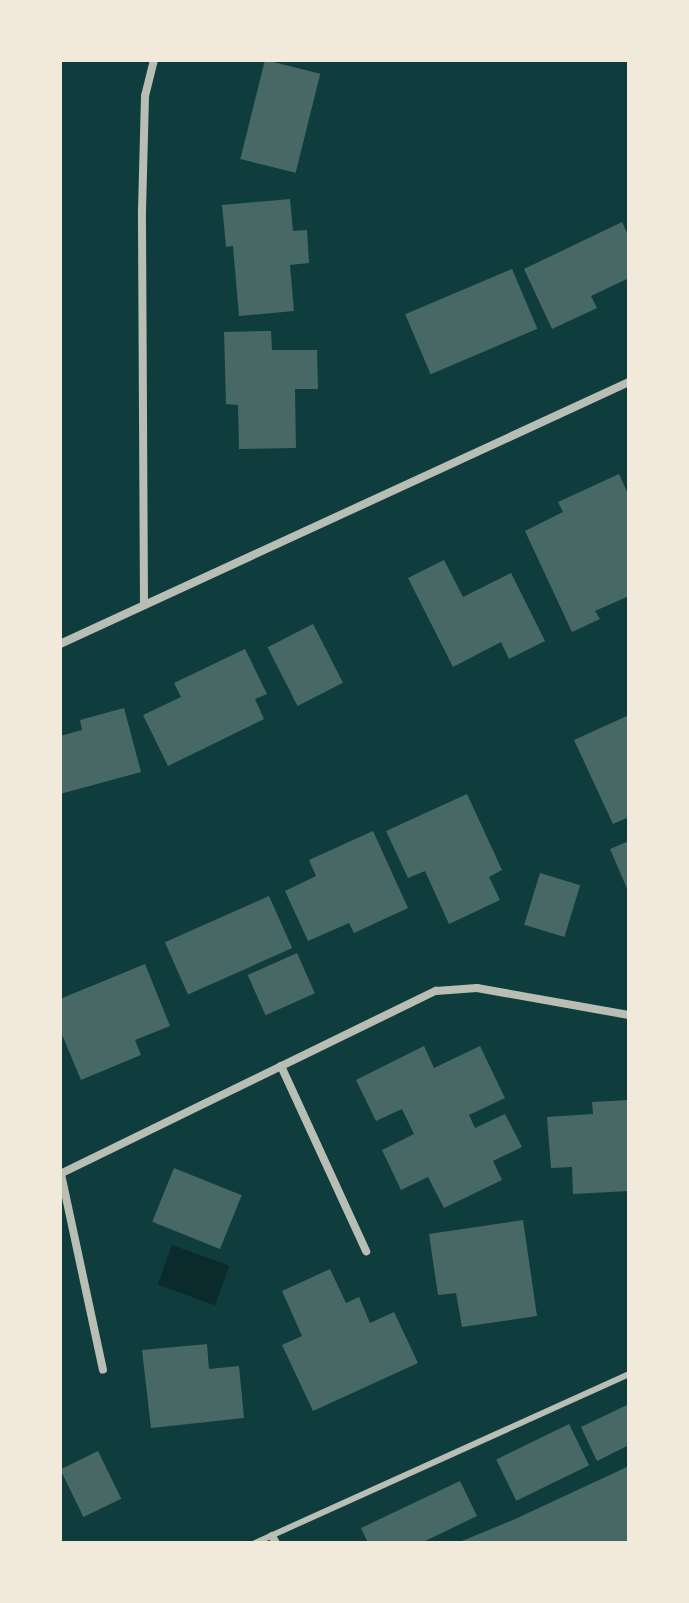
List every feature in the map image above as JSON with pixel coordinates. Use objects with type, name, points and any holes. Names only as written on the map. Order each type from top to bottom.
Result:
[{"type":"street","points":[[144,605],[143,182],[145,96],[154,60]]},
{"type":"street","points":[[60,644],[629,382]]},
{"type":"street","points":[[103,1370],[61,1174],[436,991],[477,988],[629,1015]]},
{"type":"street","points":[[281,1066],[366,1251]]},
{"type":"lane","points":[[255,1543],[274,1539],[629,1374]]},
{"type":"water","points":[[172,1245],[229,1266],[215,1305],[158,1284]]},
{"type":"building","points":[[265,60],[320,74],[296,173],[240,159]]},
{"type":"building","points":[[290,199],[293,231],[307,230],[309,263],[290,265],[294,311],[239,316],[233,246],[226,247],[222,205]]},
{"type":"building","points":[[622,222],[629,237],[629,278],[591,296],[597,308],[552,329],[524,269]]},
{"type":"building","points":[[512,269],[537,329],[431,374],[405,314]]},
{"type":"building","points":[[271,331],[272,350],[317,350],[318,389],[295,389],[296,448],[239,449],[238,405],[226,404],[224,332]]},
{"type":"building","points":[[619,474],[629,496],[629,596],[595,611],[600,619],[572,632],[525,531],[563,512],[558,502]]},
{"type":"building","points":[[444,560],[463,597],[511,573],[545,641],[509,659],[501,642],[453,667],[408,578]]},
{"type":"building","points":[[313,624],[343,683],[298,706],[268,647]]},
{"type":"building","points":[[245,649],[267,694],[255,699],[264,719],[168,766],[143,715],[181,697],[174,683]]},
{"type":"building","points":[[124,708],[141,772],[60,794],[60,736],[82,730],[80,720]]},
{"type":"building","points":[[629,715],[629,817],[613,824],[574,740]]},
{"type":"building","points":[[467,794],[502,870],[489,877],[500,900],[449,924],[425,871],[408,878],[386,831]]},
{"type":"building","points":[[373,831],[408,908],[354,933],[349,923],[308,941],[285,891],[316,876],[309,860]]},
{"type":"building","points":[[629,841],[629,893],[610,849]]},
{"type":"building","points":[[540,873],[580,885],[564,937],[524,925]]},
{"type":"building","points":[[269,896],[292,948],[188,994],[165,942]]},
{"type":"building","points":[[297,953],[315,993],[266,1015],[248,975]]},
{"type":"building","points":[[145,964],[170,1026],[135,1040],[141,1055],[81,1080],[60,1030],[60,999]]},
{"type":"building","points":[[424,1046],[434,1068],[480,1046],[505,1098],[469,1115],[475,1128],[505,1114],[522,1147],[493,1161],[502,1180],[444,1208],[428,1177],[401,1190],[382,1150],[414,1134],[402,1109],[376,1121],[356,1080]]},
{"type":"building","points":[[629,1100],[629,1191],[573,1194],[572,1167],[551,1168],[547,1117],[593,1114],[592,1102]]},
{"type":"building","points":[[174,1168],[242,1195],[220,1249],[152,1222]]},
{"type":"building","points":[[523,1220],[537,1316],[462,1327],[456,1293],[438,1295],[429,1234]]},
{"type":"building","points":[[330,1269],[346,1303],[359,1297],[370,1323],[394,1312],[418,1363],[313,1411],[282,1345],[302,1336],[282,1291]]},
{"type":"building","points":[[207,1344],[209,1369],[239,1366],[244,1418],[151,1428],[142,1350]]},
{"type":"building","points":[[629,1404],[629,1445],[597,1461],[581,1427]]},
{"type":"building","points":[[569,1424],[589,1465],[516,1501],[496,1460]]},
{"type":"building","points":[[98,1451],[121,1499],[83,1517],[60,1469]]},
{"type":"building","points":[[629,1466],[629,1543],[457,1543],[513,1520]]},
{"type":"building","points":[[460,1481],[477,1516],[421,1543],[368,1543],[361,1528]]}]
